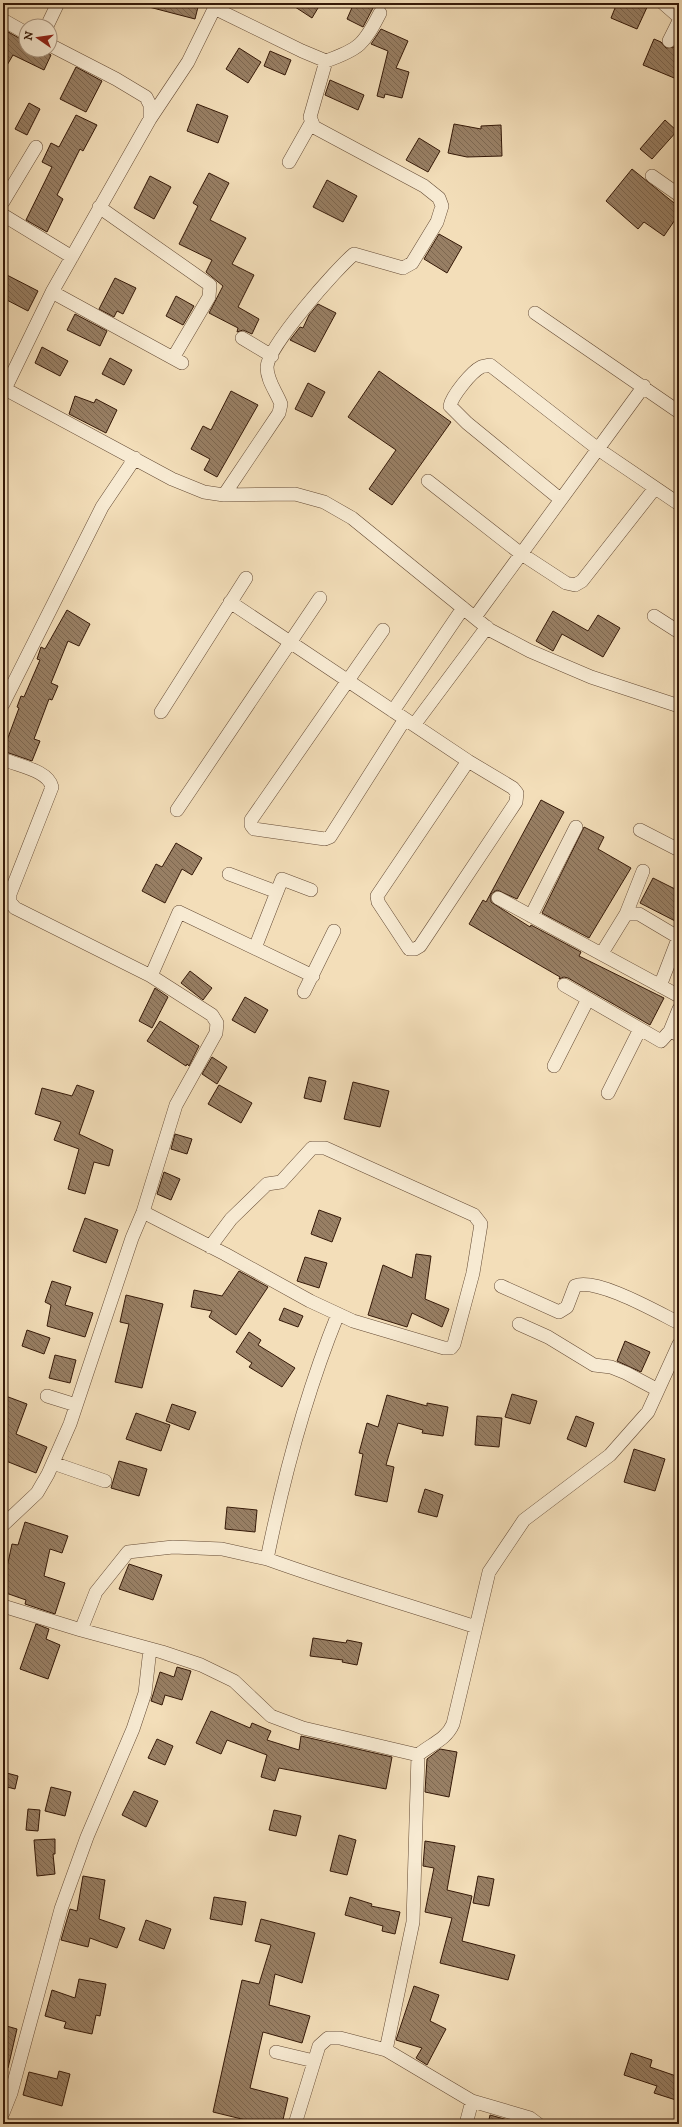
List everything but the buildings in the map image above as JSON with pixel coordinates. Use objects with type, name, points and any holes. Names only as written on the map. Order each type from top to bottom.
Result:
[{"type":"street","points":[[51,18],[58,3]]},
{"type":"street","points":[[663,3],[679,17]]},
{"type":"street","points":[[380,13],[367,37],[350,52],[326,61],[302,51],[215,5],[188,62],[150,119],[52,292],[4,389],[185,484],[204,492],[224,495],[295,494],[324,502],[352,518],[487,627],[530,651],[591,677],[679,706]]},
{"type":"street","points":[[3,20],[18,28]]},
{"type":"street","points":[[669,41],[679,21]]},
{"type":"street","points":[[58,49],[116,79],[146,97],[150,105],[150,119]]},
{"type":"street","points":[[224,495],[279,413],[281,404],[268,378],[267,365],[309,303],[354,254],[403,268],[412,263],[437,222],[442,206],[438,198],[424,186],[314,128],[310,117],[326,61]]},
{"type":"street","points":[[289,162],[311,123]]},
{"type":"street","points":[[3,202],[36,147]]},
{"type":"street","points":[[652,176],[679,195]]},
{"type":"street","points":[[52,292],[178,360],[209,297],[210,284],[99,207]]},
{"type":"street","points":[[3,215],[72,257]]},
{"type":"street","points":[[535,313],[644,386],[679,412]]},
{"type":"street","points":[[242,338],[272,356]]},
{"type":"street","points":[[560,499],[456,413],[450,406],[451,399],[469,377],[480,367],[490,365],[598,448],[679,504]]},
{"type":"street","points":[[475,617],[520,553],[644,386]]},
{"type":"street","points":[[3,704],[102,507],[135,458]]},
{"type":"street","points":[[428,481],[520,553],[566,583],[575,585],[582,581],[654,488]]},
{"type":"street","points":[[161,712],[246,578]]},
{"type":"street","points":[[178,810],[289,642],[320,598]]},
{"type":"street","points":[[230,602],[468,761],[513,788],[517,793],[516,802],[420,946],[415,949],[409,949],[378,902],[377,896],[468,761]]},
{"type":"street","points":[[393,711],[463,608]]},
{"type":"street","points":[[654,616],[679,632]]},
{"type":"street","points":[[383,630],[251,820],[251,825],[254,828],[325,839],[330,837],[410,722],[487,627]]},
{"type":"street","points":[[3,759],[44,774],[50,780],[52,787],[10,894],[10,902],[15,908],[152,976],[212,1015],[217,1023],[216,1033],[176,1105],[143,1212],[132,1238],[76,1404],[53,1463],[37,1493],[3,1525]]},
{"type":"street","points":[[532,916],[576,827]]},
{"type":"street","points":[[640,830],[679,850]]},
{"type":"street","points":[[602,953],[626,914],[643,871]]},
{"type":"street","points":[[229,874],[277,892]]},
{"type":"street","points":[[255,948],[282,879],[311,890]]},
{"type":"street","points":[[498,898],[679,996]]},
{"type":"street","points":[[152,976],[179,912],[312,976]]},
{"type":"street","points":[[626,914],[639,914],[679,938],[660,986]]},
{"type":"street","points":[[304,992],[334,932]]},
{"type":"street","points":[[564,985],[661,1041],[674,1033],[679,1009]]},
{"type":"street","points":[[554,1066],[588,998]]},
{"type":"street","points":[[608,1093],[640,1029]]},
{"type":"street","points":[[143,1212],[338,1314],[360,1323],[444,1348],[451,1348],[454,1344],[467,1296],[482,1224],[474,1214],[431,1194],[325,1148],[312,1148],[281,1182],[267,1184],[231,1219],[210,1247]]},
{"type":"street","points":[[501,1286],[559,1312],[567,1307],[575,1286],[582,1283],[601,1287],[679,1323]]},
{"type":"street","points":[[267,1559],[279,1500],[318,1362],[338,1314]]},
{"type":"street","points":[[519,1324],[548,1336],[594,1365],[611,1367],[626,1373],[658,1390]]},
{"type":"street","points":[[386,2050],[413,1922],[418,1755],[428,1746],[444,1738],[450,1732],[489,1572],[524,1520],[610,1455],[648,1412],[679,1344]]},
{"type":"street","points":[[48,1396],[76,1404]]},
{"type":"street","points":[[53,1463],[105,1481]]},
{"type":"street","points":[[81,1630],[96,1592],[128,1552],[173,1547],[222,1549],[267,1559],[320,1578],[377,1594],[476,1627]]},
{"type":"street","points":[[3,1606],[201,1665],[234,1681],[271,1716],[303,1728],[418,1755]]},
{"type":"street","points":[[3,2113],[13,2086],[61,1909],[87,1837],[133,1729],[144,1693],[150,1649]]},
{"type":"street","points":[[295,2124],[319,2046],[328,2038],[340,2038],[386,2050],[472,2101],[530,2118],[538,2124]]},
{"type":"street","points":[[276,2052],[314,2061]]},
{"type":"street","points":[[466,2124],[472,2101]]}]
